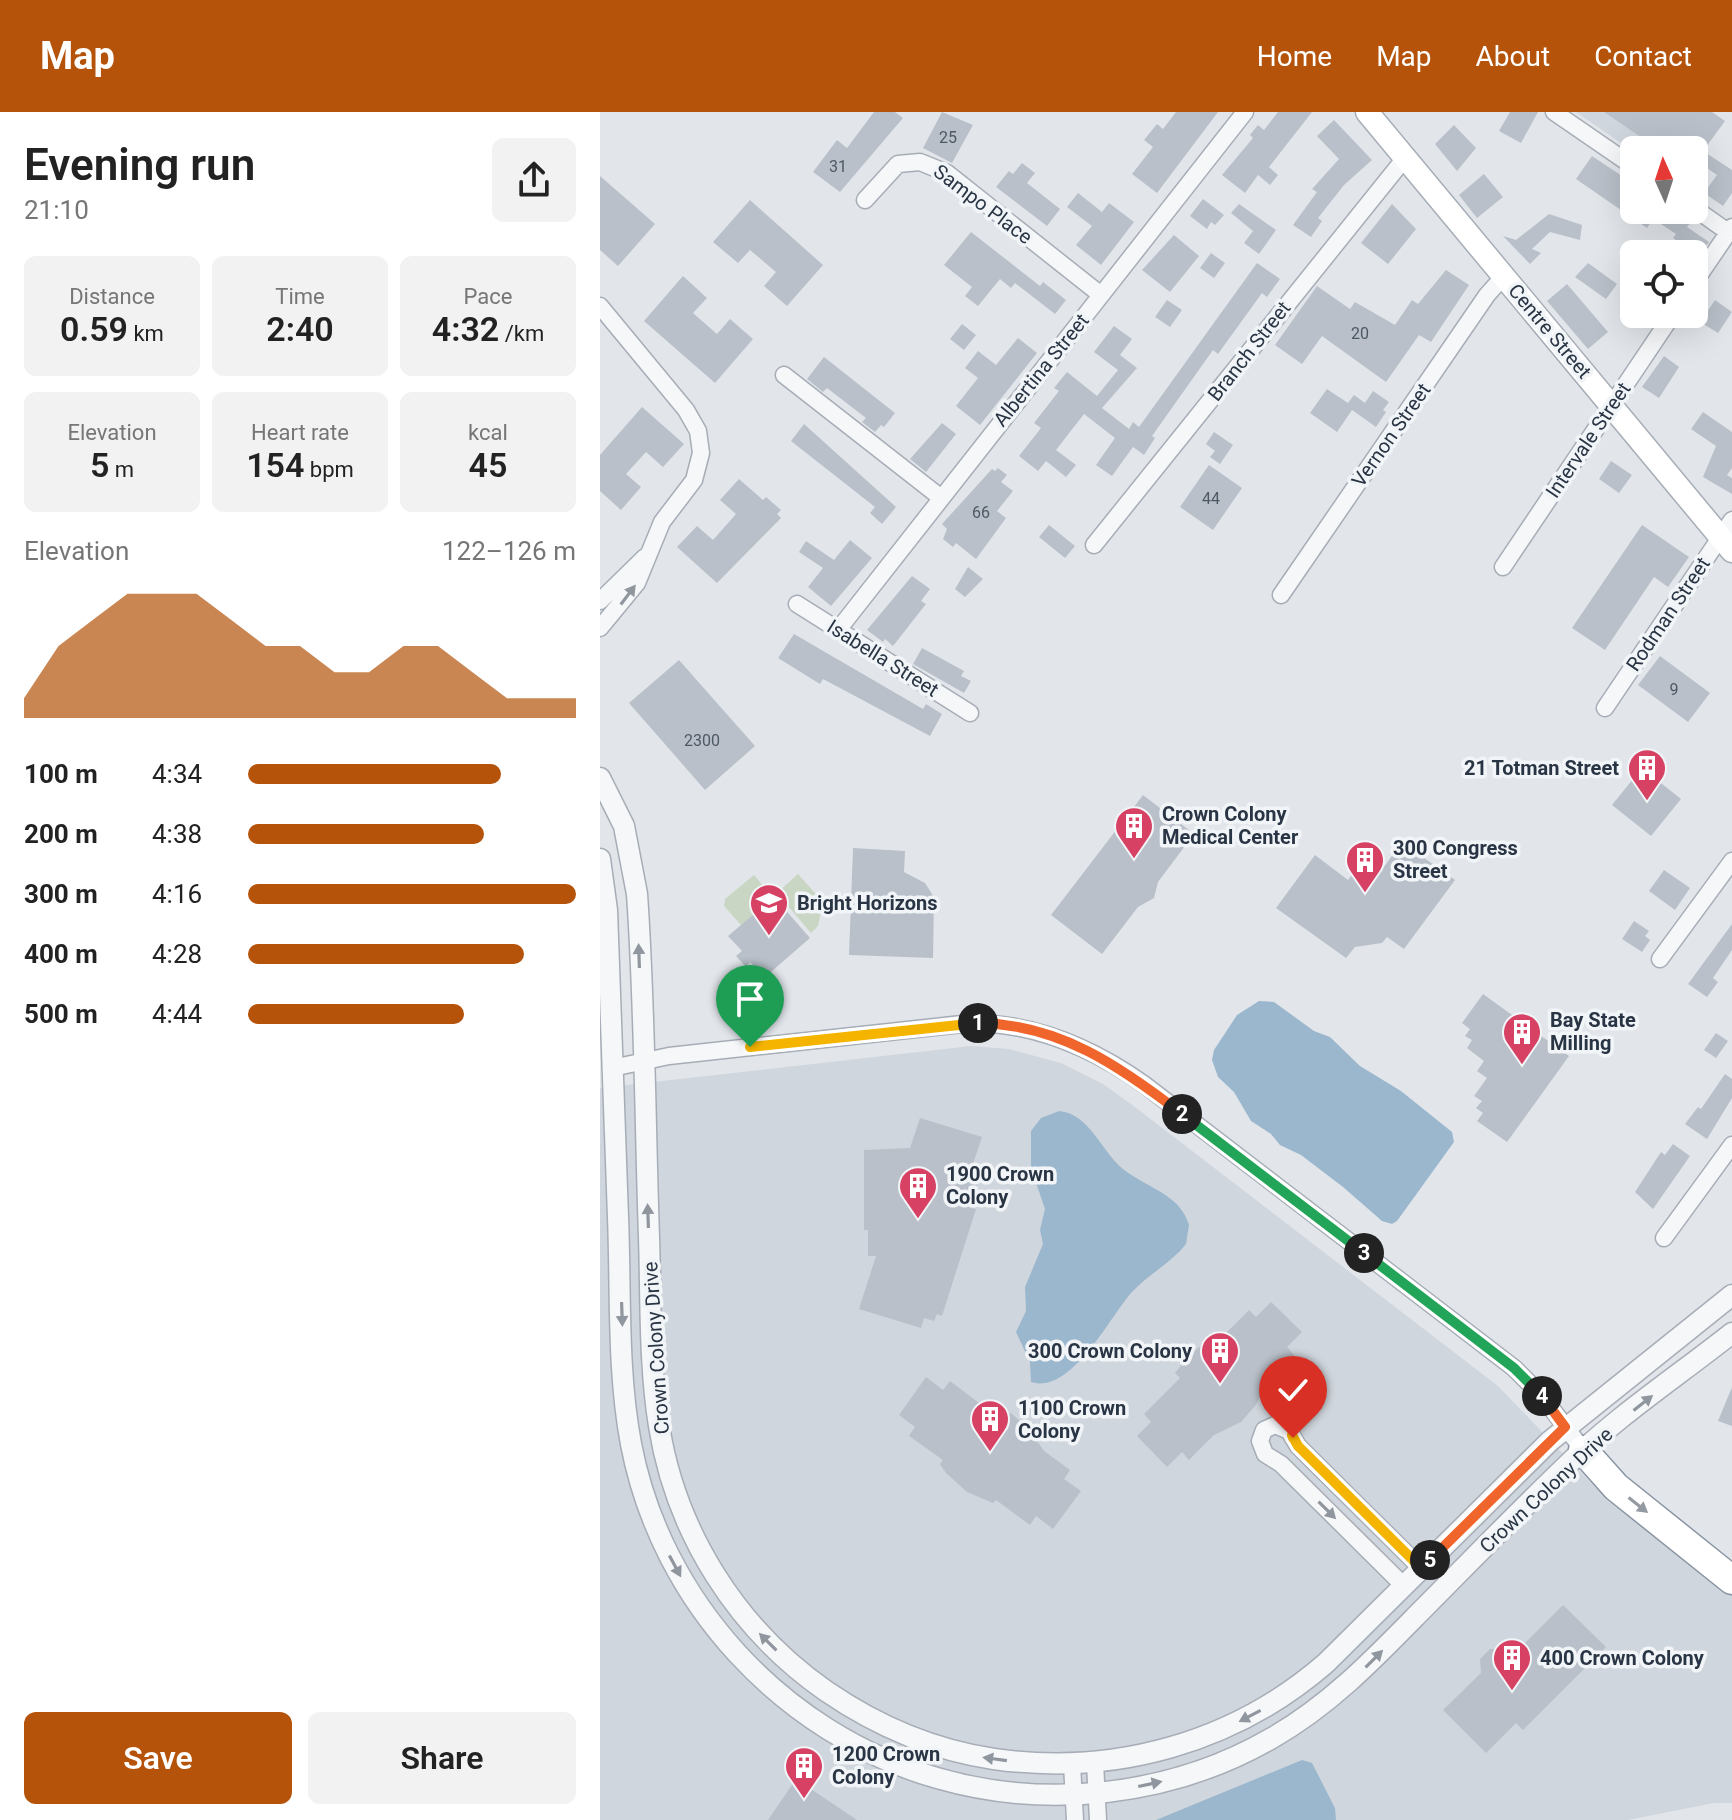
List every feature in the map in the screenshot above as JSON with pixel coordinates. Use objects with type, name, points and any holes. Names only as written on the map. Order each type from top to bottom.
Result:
[{"type":"highway","points":[[1583,1450],[1616,1487],[1732,1580]]},
{"type":"main road","name":"Centre Street","points":[[1367,112],[1385,122],[1405,158],[1612,405],[1728,536]]},
{"type":"street","name":"Albertina Street","points":[[838,630],[1245,112]]},
{"type":"street","points":[[1554,112],[1620,157]]},
{"type":"street","name":"Branch Street","points":[[1094,545],[1405,158]]},
{"type":"street","name":"Sampo Place","points":[[865,200],[898,164],[928,163],[947,173],[1101,295]]},
{"type":"street","points":[[1708,216],[1730,229],[1708,262]]},
{"type":"street","name":"Vernon Street","points":[[1281,595],[1487,295],[1504,276]]},
{"type":"street","points":[[600,306],[681,403],[700,438],[697,473],[662,522],[632,591],[600,628]]},
{"type":"street","name":"Intervale Street","points":[[1503,567],[1664,328]]},
{"type":"street","points":[[784,375],[940,497]]},
{"type":"street","name":"Rodman Street","points":[[1605,708],[1728,536]]},
{"type":"street","points":[[600,601],[645,557]]},
{"type":"street","name":"Isabella Street","points":[[797,604],[970,713]]},
{"type":"street","name":"Crown Colony Drive","points":[[600,778],[624,826],[635,880],[657,1411],[673,1484],[689,1526],[715,1575],[747,1619],[776,1651],[819,1686],[867,1717],[918,1740],[968,1755],[1025,1763],[1072,1764],[1095,1763],[1180,1746],[1259,1711],[1326,1663],[1565,1427],[1732,1295]]},
{"type":"street","name":"Crown Colony Drive","points":[[600,859],[606,897],[627,1414],[646,1497],[661,1538],[689,1592],[723,1638],[767,1684],[826,1728],[865,1750],[907,1768],[962,1784],[1023,1793],[1096,1793],[1158,1783],[1203,1770],[1261,1745],[1311,1713],[1357,1676],[1583,1450],[1732,1333]]},
{"type":"street","points":[[1660,959],[1732,861]]},
{"type":"street","points":[[612,1068],[643,1061],[971,1023],[1014,1026],[1081,1046],[1145,1085],[1498,1356],[1534,1388],[1583,1450]]},
{"type":"street","points":[[1664,1238],[1732,1145]]},
{"type":"street","points":[[1404,1586],[1260,1447],[1264,1430],[1281,1426],[1292,1435],[1298,1446],[1421,1568]]},
{"type":"street","points":[[1270,1458],[1289,1454],[1292,1435]]},
{"type":"street","points":[[1095,1763],[1098,1820]]},
{"type":"street","points":[[1072,1764],[1075,1820]]},
{"type":"shaded area","points":[[1576,112],[1713,112],[1697,136],[1620,136],[1620,142]]},
{"type":"shaded area","points":[[971,1046],[1009,1049],[1061,1063],[1103,1084],[1131,1104],[1498,1386],[1595,1487],[1732,1595],[1732,1803],[1714,1803],[1628,1820],[600,1820],[600,1088]]},
{"type":"green space","points":[[798,874],[823,902],[818,926],[811,933],[777,893]]},
{"type":"green space","points":[[754,875],[773,898],[741,925],[724,906],[725,899]]},
{"type":"water","points":[[1259,1001],[1274,1002],[1314,1031],[1330,1037],[1360,1066],[1401,1091],[1452,1132],[1454,1142],[1397,1221],[1392,1224],[1382,1221],[1301,1155],[1280,1145],[1271,1134],[1251,1121],[1234,1092],[1218,1077],[1212,1060],[1214,1050],[1237,1015]]},
{"type":"water","points":[[1059,1111],[1070,1114],[1087,1126],[1123,1169],[1162,1192],[1178,1206],[1189,1225],[1186,1244],[1132,1292],[1074,1366],[1046,1383],[1031,1382],[1030,1362],[1016,1332],[1026,1311],[1025,1287],[1043,1244],[1040,1230],[1045,1209],[1031,1168],[1031,1131],[1041,1118]]},
{"type":"water","points":[[1302,1760],[1312,1763],[1335,1808],[1336,1820],[1156,1820]]},
{"type":"building","points":[[874,112],[895,112],[903,118],[840,192],[813,172],[837,140],[847,148]]},
{"type":"building","points":[[942,112],[973,125],[952,163],[923,148]]},
{"type":"building","points":[[1176,112],[1218,112],[1157,193],[1132,174],[1153,147],[1144,140],[1157,124],[1163,129]]},
{"type":"building","points":[[1278,112],[1312,112],[1269,167],[1278,175],[1270,185],[1258,175],[1245,193],[1222,175],[1253,138],[1250,135],[1258,125],[1264,130]]},
{"type":"building","points":[[1510,112],[1538,112],[1521,143],[1499,131]]},
{"type":"building","points":[[1604,112],[1712,112],[1725,121],[1708,144],[1708,136],[1639,136]]},
{"type":"building","points":[[1334,120],[1372,160],[1344,185],[1318,218],[1322,221],[1311,237],[1293,225],[1317,192],[1312,189],[1339,159],[1317,136]]},
{"type":"building","points":[[1454,125],[1476,148],[1457,171],[1435,144]]},
{"type":"building","points":[[1708,154],[1732,170],[1732,193],[1723,206],[1708,196],[1708,187],[1717,175],[1708,169]]},
{"type":"building","points":[[1592,156],[1620,175],[1620,209],[1576,179]]},
{"type":"building","points":[[1022,163],[1035,173],[1027,183],[1060,209],[1047,226],[996,187],[1009,171],[1013,174]]},
{"type":"building","points":[[1484,174],[1503,197],[1477,218],[1459,195]]},
{"type":"building","points":[[600,176],[655,224],[618,266],[600,250]]},
{"type":"building","points":[[1078,193],[1102,212],[1109,203],[1134,222],[1101,265],[1076,245],[1092,226],[1067,207]]},
{"type":"building","points":[[1203,199],[1224,215],[1215,225],[1211,222],[1207,229],[1190,216]]},
{"type":"building","points":[[750,200],[823,265],[787,306],[764,286],[776,272],[750,250],[738,263],[713,242]]},
{"type":"building","points":[[1239,204],[1276,230],[1259,254],[1244,243],[1253,231],[1231,213]]},
{"type":"building","points":[[1392,204],[1416,229],[1388,264],[1361,243]]},
{"type":"building","points":[[1549,214],[1582,225],[1580,240],[1550,232],[1532,249],[1541,253],[1530,264],[1503,236],[1516,240]]},
{"type":"building","points":[[1661,224],[1690,224],[1687,227],[1706,240],[1676,240],[1673,238],[1676,234]]},
{"type":"building","points":[[971,232],[1040,286],[1043,282],[1066,300],[1055,314],[1015,283],[1011,288],[1000,279],[978,306],[965,296],[972,287],[944,265]]},
{"type":"building","points":[[1174,235],[1199,256],[1170,292],[1142,270]]},
{"type":"building","points":[[1211,253],[1225,263],[1214,278],[1200,268]]},
{"type":"building","points":[[1257,263],[1280,279],[1267,297],[1262,293],[1218,354],[1213,350],[1152,436],[1155,438],[1144,455],[1133,447],[1112,476],[1096,465],[1115,438],[1084,414],[1056,450],[1076,465],[1066,477],[1046,461],[1038,471],[1019,456],[1041,428],[1034,423],[1059,391],[1054,388],[1067,372],[1097,396],[1118,370],[1094,352],[1114,326],[1132,339],[1120,355],[1137,368],[1102,408],[1129,429],[1133,422],[1139,427]]},
{"type":"building","points":[[1588,263],[1617,284],[1606,299],[1575,277]]},
{"type":"building","points":[[1446,270],[1469,285],[1431,342],[1419,335],[1386,382],[1322,336],[1302,364],[1275,345],[1317,286],[1350,309],[1355,302],[1395,325],[1412,300],[1418,304]]},
{"type":"building","points":[[683,276],[707,298],[693,313],[717,334],[730,319],[753,339],[715,383],[644,321]]},
{"type":"building","points":[[1567,284],[1608,332],[1588,349],[1547,301]]},
{"type":"building","points":[[1167,300],[1182,310],[1170,327],[1155,317]]},
{"type":"building","points":[[1715,300],[1732,312],[1718,333],[1708,327],[1708,310]]},
{"type":"building","points":[[962,324],[976,335],[964,350],[950,339]]},
{"type":"building","points":[[1018,338],[1037,353],[980,425],[956,406],[978,378],[965,368],[978,351],[996,365]]},
{"type":"building","points":[[1664,356],[1679,367],[1659,398],[1642,387]]},
{"type":"building","points":[[824,357],[895,413],[884,427],[881,425],[875,432],[862,422],[866,418],[827,388],[823,392],[807,379]]},
{"type":"building","points":[[1327,389],[1348,403],[1354,395],[1365,403],[1373,391],[1389,402],[1376,427],[1352,410],[1337,432],[1310,413]]},
{"type":"building","points":[[642,407],[684,444],[663,467],[646,452],[626,474],[641,487],[621,510],[600,491],[600,455]]},
{"type":"building","points":[[1703,412],[1732,432],[1732,468],[1727,475],[1732,478],[1732,494],[1703,477],[1716,446],[1691,429]]},
{"type":"building","points":[[942,423],[956,434],[926,472],[910,459]]},
{"type":"building","points":[[804,424],[896,507],[882,524],[870,513],[875,507],[791,441]]},
{"type":"building","points":[[1214,432],[1233,445],[1220,464],[1210,457],[1215,451],[1206,444]]},
{"type":"building","points":[[1611,461],[1632,475],[1619,493],[1599,479]]},
{"type":"building","points":[[1209,465],[1242,488],[1213,530],[1180,507]]},
{"type":"building","points":[[998,468],[1007,475],[1001,482],[1013,491],[997,511],[1006,518],[976,559],[956,543],[953,547],[943,539],[947,529],[942,524],[992,469],[995,471]]},
{"type":"building","points":[[739,479],[763,500],[766,497],[781,510],[777,514],[781,518],[717,583],[677,547],[697,526],[713,540],[736,514],[720,500]]},
{"type":"building","points":[[1049,525],[1075,546],[1065,558],[1039,537]]},
{"type":"building","points":[[1642,525],[1689,557],[1668,587],[1654,577],[1605,650],[1572,628]]},
{"type":"building","points":[[850,540],[872,558],[831,606],[808,587],[823,568],[799,552],[806,541],[834,560]]},
{"type":"building","points":[[968,567],[983,579],[965,597],[955,589]]},
{"type":"building","points":[[912,576],[930,589],[921,601],[926,604],[893,646],[867,630]]},
{"type":"building","points":[[794,634],[923,709],[926,704],[942,714],[930,736],[823,679],[820,684],[778,658]]},
{"type":"building","points":[[922,648],[964,671],[961,676],[971,681],[964,693],[913,664]]},
{"type":"building","points":[[1660,656],[1710,693],[1688,722],[1638,685]]},
{"type":"building","points":[[679,660],[755,746],[705,790],[629,703]]},
{"type":"building","name":"21 Totman Street","points":[[1642,768],[1681,799],[1651,836],[1612,805]]},
{"type":"building","name":"Crown Colony Medical Center","points":[[1143,795],[1194,834],[1158,882],[1154,898],[1138,907],[1102,954],[1051,915]]},
{"type":"building","name":"300 Congress Street","points":[[1402,842],[1455,880],[1404,949],[1387,937],[1382,943],[1355,947],[1346,958],[1276,908],[1315,855],[1348,880],[1361,863],[1378,875]]},
{"type":"building","points":[[853,848],[905,851],[904,872],[925,883],[934,897],[933,958],[849,955]]},
{"type":"building","points":[[1664,870],[1690,888],[1675,910],[1649,891]]},
{"type":"building","name":"Bright Horizons","points":[[774,897],[810,938],[764,978],[750,962],[746,967],[736,956],[742,951],[728,936]]},
{"type":"building","points":[[1634,921],[1649,931],[1645,936],[1650,940],[1642,952],[1622,939]]},
{"type":"building","points":[[1732,924],[1732,950],[1713,978],[1718,982],[1707,997],[1688,984]]},
{"type":"building","name":"Bay State Milling","points":[[1483,994],[1569,1056],[1507,1142],[1477,1121],[1483,1113],[1476,1108],[1482,1101],[1474,1096],[1487,1078],[1477,1071],[1484,1061],[1467,1048],[1472,1040],[1465,1036],[1470,1029],[1462,1023]]},
{"type":"building","points":[[1716,1033],[1728,1041],[1716,1058],[1704,1050]]},
{"type":"building","points":[[1725,1074],[1732,1079],[1732,1098],[1707,1139],[1685,1124],[1698,1107],[1701,1109]]},
{"type":"building","name":"1900 Crown Colony","points":[[920,1118],[982,1137],[972,1167],[982,1170],[970,1208],[976,1209],[942,1316],[937,1314],[934,1321],[924,1318],[921,1328],[859,1309],[876,1256],[868,1256],[868,1230],[864,1230],[864,1150],[910,1148]]},
{"type":"building","points":[[1673,1144],[1690,1156],[1653,1209],[1635,1192],[1661,1152],[1665,1155]]},
{"type":"building","name":"300 Crown Colony","points":[[1271,1302],[1302,1332],[1287,1347],[1294,1355],[1269,1380],[1255,1406],[1241,1422],[1214,1435],[1189,1460],[1182,1452],[1167,1467],[1137,1436],[1151,1422],[1144,1414],[1180,1378],[1175,1373],[1189,1355],[1206,1342],[1212,1347],[1249,1310],[1256,1317]]},
{"type":"building","name":"1100 Crown Colony","points":[[926,1377],[943,1390],[950,1381],[983,1406],[985,1403],[1012,1414],[1029,1429],[1044,1451],[1070,1470],[1064,1479],[1081,1491],[1053,1529],[1036,1516],[1030,1525],[996,1500],[993,1503],[967,1492],[946,1473],[940,1464],[943,1460],[909,1436],[915,1427],[899,1415]]},
{"type":"building","points":[[1732,1387],[1732,1426],[1718,1421]]},
{"type":"building","name":"400 Crown Colony","points":[[1563,1605],[1606,1647],[1523,1730],[1516,1723],[1486,1753],[1443,1710],[1481,1673],[1480,1659],[1490,1649],[1502,1649],[1510,1658]]},
{"type":"building","name":"1200 Crown Colony","points":[[796,1779],[857,1820],[768,1820]]},
{"type":"place","name":"21 Totman Street","points":[[1647,802]]},
{"type":"place","name":"Crown Colony Medical Center","points":[[1134,860]]},
{"type":"place","name":"300 Congress Street","points":[[1365,894]]},
{"type":"place","name":"Bright Horizons","points":[[769,937]]},
{"type":"place","name":"Bay State Milling","points":[[1522,1066]]},
{"type":"place","name":"1900 Crown Colony","points":[[918,1220]]},
{"type":"place","name":"300 Crown Colony","points":[[1220,1385]]},
{"type":"place","name":"1100 Crown Colony","points":[[990,1453]]},
{"type":"place","name":"400 Crown Colony","points":[[1512,1692]]},
{"type":"place","name":"1200 Crown Colony","points":[[804,1800]]},
{"type":"route","points":[[750,1047],[971,1023],[1014,1026],[1081,1046],[1116,1064],[1145,1085],[1514,1368],[1565,1427],[1421,1568],[1298,1446],[1292,1435],[1293,1438]]}]
